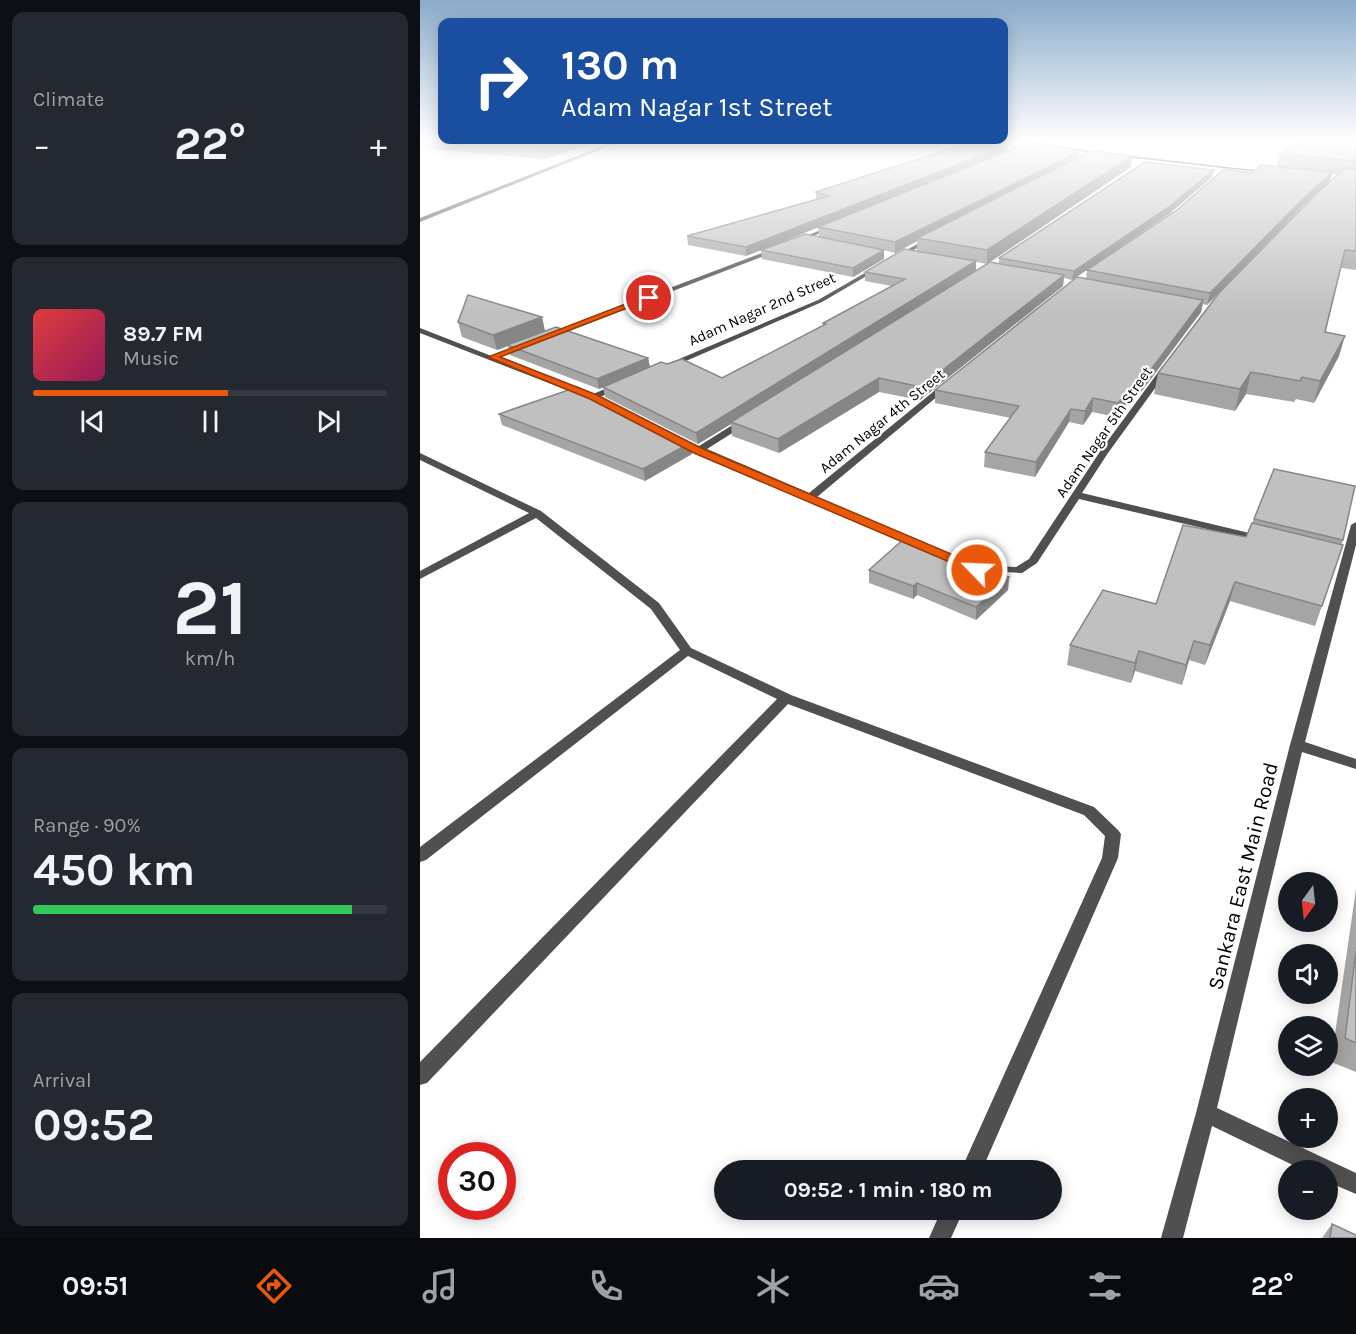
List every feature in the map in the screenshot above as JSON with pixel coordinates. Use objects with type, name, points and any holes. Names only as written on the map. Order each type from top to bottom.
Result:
[{"type":"street","points":[[420,220],[476,198]]},
{"type":"street","points":[[794,243],[838,225]]},
{"type":"street","name":"Adam Nagar 2nd Street","points":[[657,370],[820,301],[934,237]]},
{"type":"street","points":[[805,238],[816,241]]},
{"type":"street","points":[[537,340],[782,247]]},
{"type":"street","points":[[885,255],[914,255]]},
{"type":"street","points":[[420,330],[604,403]]},
{"type":"street","points":[[492,357],[504,353]]},
{"type":"street","name":"Adam Nagar 5th Street","points":[[967,565],[977,570],[1018,571],[1033,561],[1104,452],[1174,357]]},
{"type":"street","name":"Adam Nagar 4th Street","points":[[810,497],[957,377]]},
{"type":"street","points":[[593,397],[625,384]]},
{"type":"street","points":[[698,451],[748,419]]},
{"type":"street","points":[[666,435],[698,451],[925,547]]},
{"type":"street","points":[[420,456],[537,513],[655,606],[687,651],[786,698],[1089,811],[1113,834],[1110,858],[975,1160]]},
{"type":"street","points":[[1076,495],[1279,544]]},
{"type":"street","points":[[420,576],[537,513]]},
{"type":"street","name":"Sankara East Main Road","points":[[1172,1238],[1206,1113],[1297,745],[1356,525]]},
{"type":"street","points":[[420,856],[687,651]]},
{"type":"street","points":[[420,1076],[786,698]]},
{"type":"street","points":[[1297,745],[1356,764]]},
{"type":"street","points":[[1206,1113],[1306,1160]]},
{"type":"street","points":[[1338,1175],[1356,1184]]},
{"type":"street","points":[[940,1238],[948,1220]]},
{"type":"building","points":[[823,198],[872,198],[746,247],[687,236]]},
{"type":"building","points":[[891,198],[985,198],[895,242],[818,227]]},
{"type":"building","points":[[997,198],[1068,198],[987,250],[917,238]]},
{"type":"building","points":[[1091,198],[1180,198],[1074,271],[999,258]]},
{"type":"building","points":[[1191,198],[1304,198],[1210,293],[1087,270],[1177,210]]},
{"type":"building","points":[[1312,198],[1356,198],[1356,251],[1345,250],[1325,332],[1345,336],[1320,381],[1302,377],[1300,381],[1251,372],[1240,389],[1158,373],[1219,293]]},
{"type":"building","points":[[805,234],[884,250],[853,268],[761,250]]},
{"type":"building","points":[[904,249],[976,261],[696,433],[603,387],[661,362],[667,364],[682,359],[722,378],[826,324],[823,323],[905,279],[865,272]]},
{"type":"building","points":[[990,262],[1064,275],[921,387],[879,378],[778,439],[731,422]]},
{"type":"building","points":[[1077,277],[1203,300],[1144,379],[1138,378],[1118,403],[1093,398],[1085,411],[1071,409],[1036,462],[985,452],[1019,406],[935,390]]},
{"type":"building","points":[[468,295],[542,317],[493,335],[458,322]]},
{"type":"building","points":[[556,327],[648,358],[597,379],[507,345]]},
{"type":"building","points":[[577,387],[690,443],[643,469],[499,414]]},
{"type":"building","points":[[1274,469],[1355,486],[1343,540],[1254,519]]},
{"type":"building","points":[[1252,523],[1343,545],[1322,606],[1235,582],[1210,645],[1194,641],[1186,665],[1139,651],[1135,663],[1070,645],[1103,590],[1156,604],[1183,525],[1246,537]]},
{"type":"building","points":[[906,537],[1009,577],[976,607],[917,583],[913,586],[869,570]]},
{"type":"building","points":[[1356,951],[1356,1043],[1345,1038]]},
{"type":"building","points":[[1332,1224],[1356,1235],[1356,1238],[1330,1238]]},
{"type":"route","points":[[649,298],[492,357],[593,397],[698,451],[977,570]]}]
